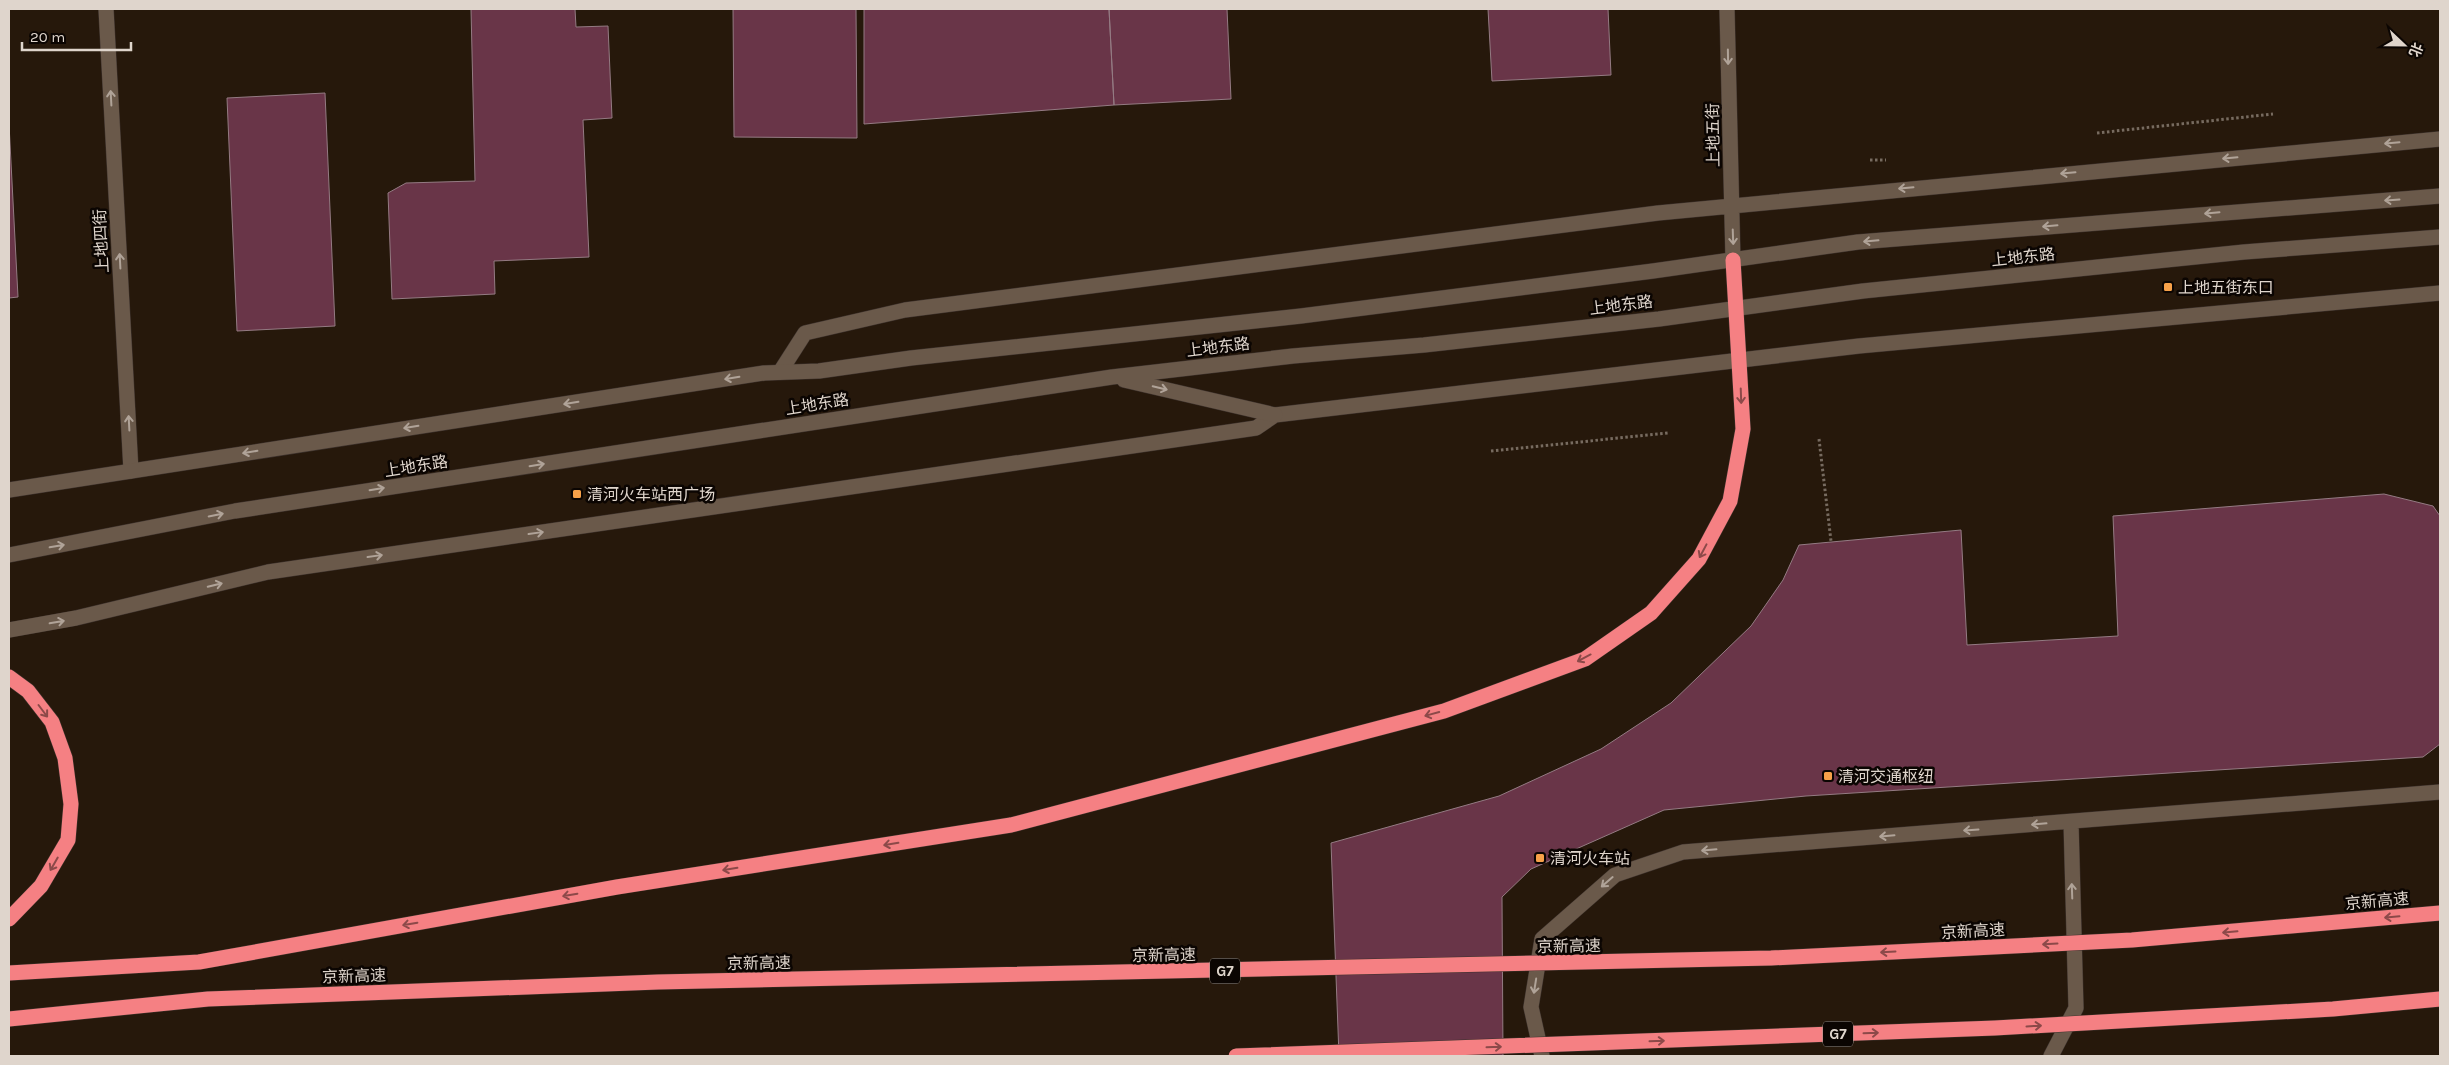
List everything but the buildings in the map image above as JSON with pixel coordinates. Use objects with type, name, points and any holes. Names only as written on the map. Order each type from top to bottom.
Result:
[{"type":"highway","points":[[9,973],[199,962],[617,887],[1011,824],[1444,711],[1584,659],[1651,613],[1699,559],[1730,501],[1743,429],[1734,260]]},
{"type":"highway","points":[[9,677],[28,691],[52,722],[65,758],[71,804],[68,840],[41,886],[9,919]]},
{"type":"highway","name":"京新高速","points":[[9,1019],[208,999],[658,982],[1770,958],[2132,940],[2440,913]]},
{"type":"highway","name":"G7","points":[[1236,1056],[1995,1028],[2333,1009],[2440,999]]},
{"type":"main road","name":"上地四街","points":[[106,9],[131,472]]},
{"type":"main road","name":"上地五街","points":[[1727,9],[1734,260]]},
{"type":"main road","points":[[780,372],[804,333],[905,310],[1658,213],[2440,139]]},
{"type":"main road","name":"上地东路","points":[[9,490],[764,373],[819,371],[910,358],[1301,316],[1734,260],[1858,242],[2440,196]]},
{"type":"main road","name":"上地东路","points":[[9,555],[235,511],[1112,377],[1293,356],[1443,343],[1921,285],[2244,252],[2440,236]]},
{"type":"main road","points":[[1112,377],[1275,415],[1859,346],[2440,293]]},
{"type":"main road","points":[[9,630],[76,618],[268,572],[1256,428],[1275,415]]},
{"type":"main road","points":[[1542,1056],[1532,1007],[1542,939],[1615,875],[1683,852],[2440,792]]},
{"type":"main road","points":[[2051,1056],[2076,1008],[2070,822]]},
{"type":"path","points":[[2097,133],[2273,114]]},
{"type":"path","points":[[1870,160],[1886,160]]},
{"type":"path","points":[[1491,451],[1668,432]]},
{"type":"path","points":[[1819,439],[1831,541]]},
{"type":"place","name":"上地五街东口","points":[[2168,287]]},
{"type":"place","name":"清河火车站西广场","points":[[577,494]]},
{"type":"place","name":"清河交通枢纽","points":[[1828,776]]},
{"type":"place","name":"清河火车站","points":[[1540,858]]}]
